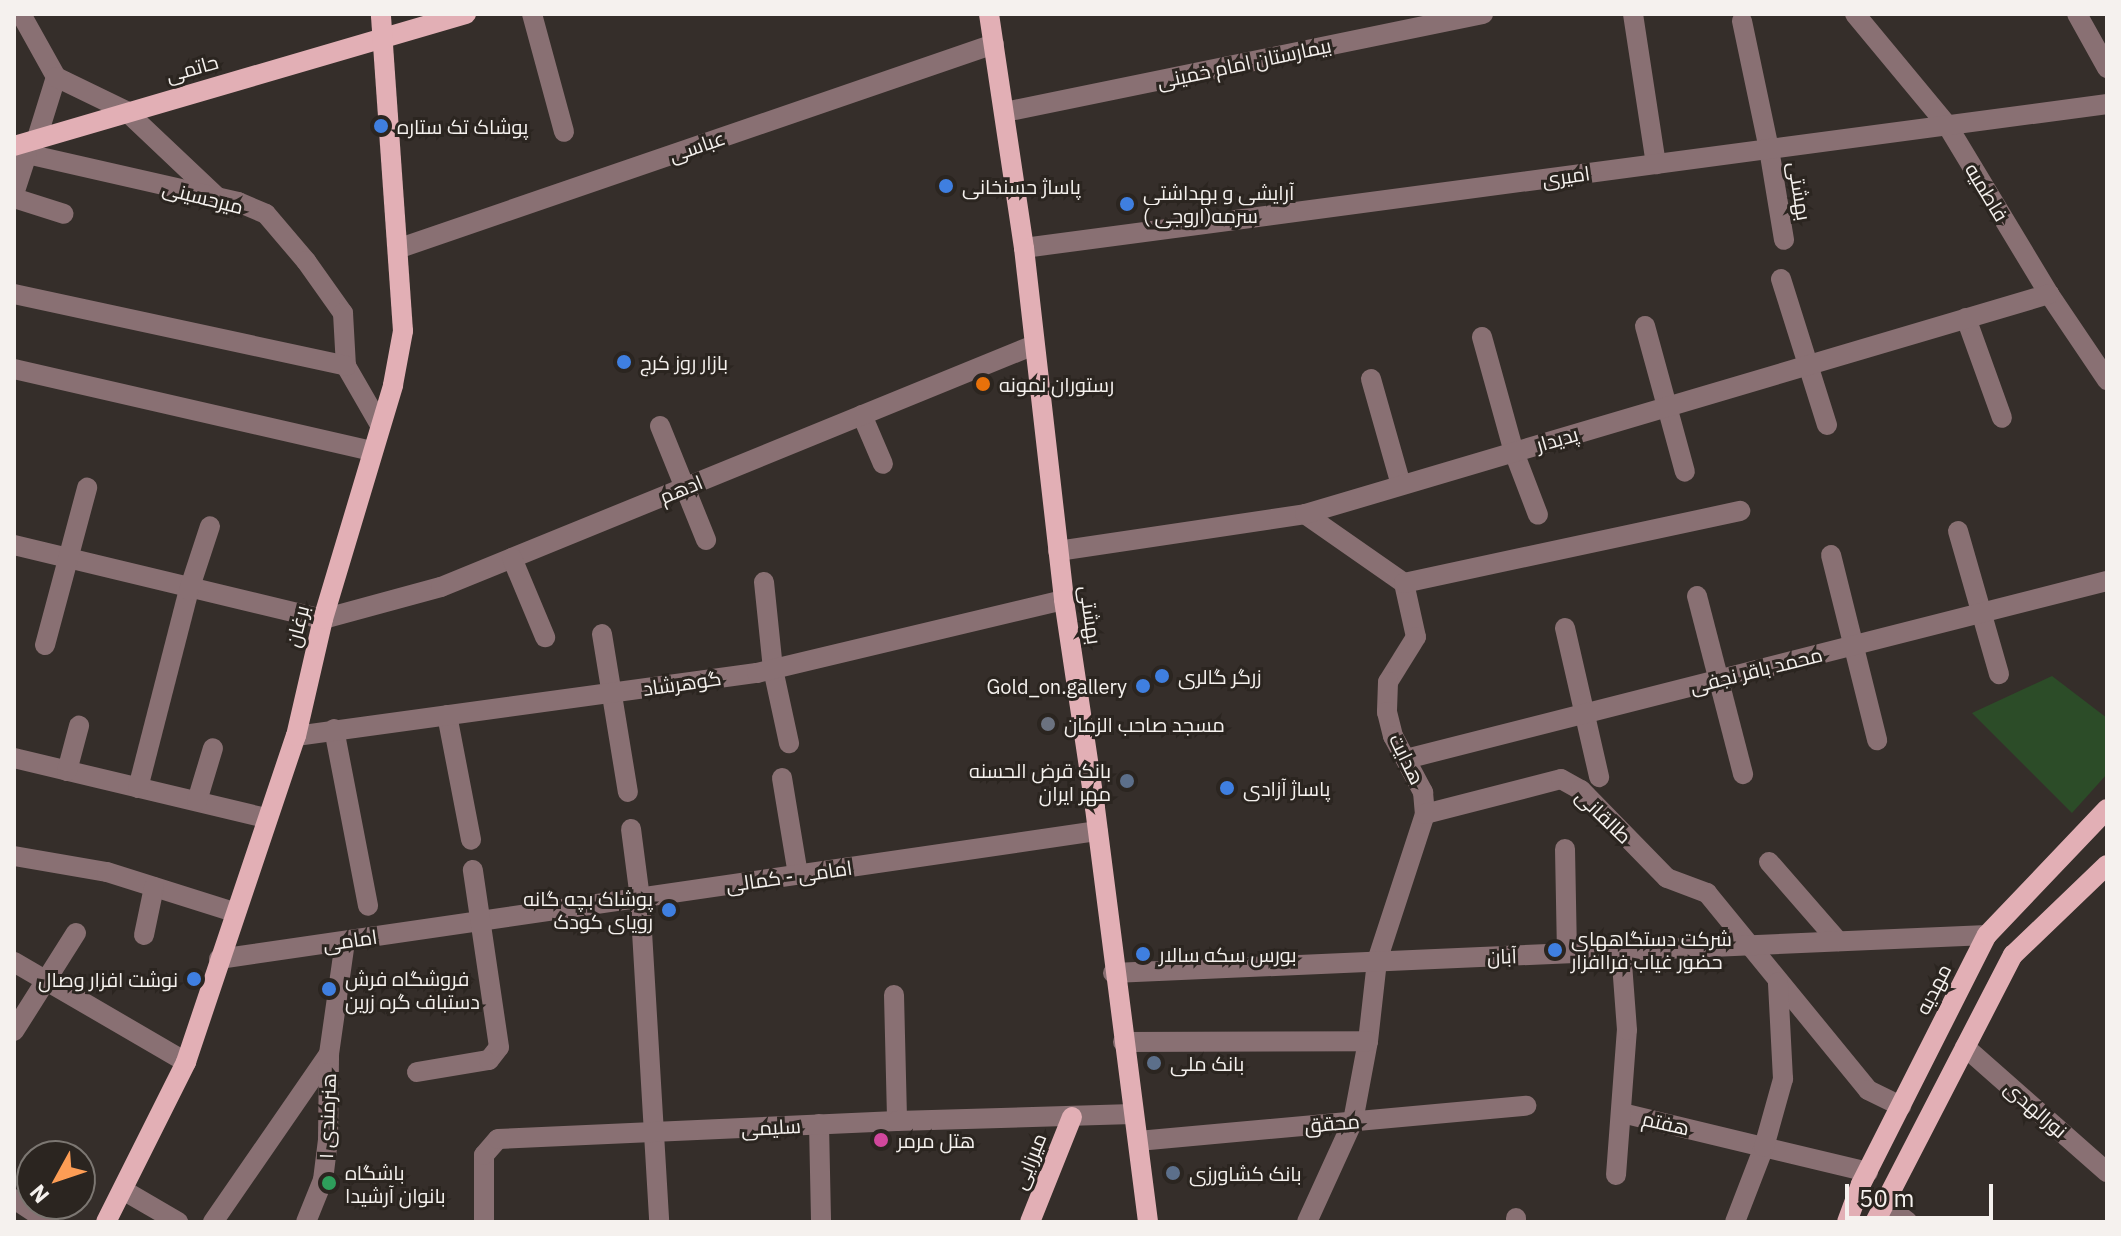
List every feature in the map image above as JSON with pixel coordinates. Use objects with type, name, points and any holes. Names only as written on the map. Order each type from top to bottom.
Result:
[{"type":"main road","name":"برغان","points":[[106,1222],[186,1062],[234,912],[296,736],[323,619],[380,425],[403,331],[400,248],[381,14]]},
{"type":"main road","name":"حاتمی","points":[[23,147],[126,111],[466,14]]},
{"type":"main road","name":"بهشتی","points":[[989,14],[1024,248],[1064,600],[1098,831],[1113,973],[1148,1222]]},
{"type":"main road","name":"مهدیه","points":[[1847,1222],[1868,1172],[1987,935],[2107,809]]},
{"type":"main road","points":[[1879,1212],[2013,955],[2107,865]]},
{"type":"main road","name":"میرزایی","points":[[1030,1222],[1072,1117]]},
{"type":"street","points":[[21,14],[56,77],[126,111],[218,198]]},
{"type":"street","points":[[532,14],[564,132]]},
{"type":"street","name":"بیمارستان امام خمینی","points":[[1005,112],[1394,23],[1483,14]]},
{"type":"street","points":[[1633,14],[1656,164]]},
{"type":"street","points":[[2077,14],[2107,68]]},
{"type":"street","name":"فاطمیه","points":[[1863,16],[1947,125],[2049,294],[2107,380]]},
{"type":"street","name":"بهشتی","points":[[1742,21],[1769,149],[1784,240]]},
{"type":"street","name":"عباسی","points":[[400,248],[994,44]]},
{"type":"street","points":[[56,77],[23,147],[14,196],[64,214]]},
{"type":"street","name":"امیری","points":[[1024,248],[2107,104]]},
{"type":"street","name":"میرحسینی","points":[[23,147],[218,198],[266,214],[306,261],[343,313],[346,366]]},
{"type":"street","points":[[1781,279],[1827,425]]},
{"type":"street","points":[[14,294],[346,366],[380,425]]},
{"type":"street","name":"پدیدار","points":[[1058,551],[1305,514],[2049,294]]},
{"type":"street","points":[[1966,318],[2002,418]]},
{"type":"street","points":[[1645,326],[1685,472]]},
{"type":"street","points":[[1482,337],[1514,452],[1538,515]]},
{"type":"street","name":"ادهم","points":[[323,619],[441,587],[1034,345]]},
{"type":"street","points":[[14,369],[372,451]]},
{"type":"street","points":[[1371,379],[1401,485]]},
{"type":"street","points":[[862,415],[883,464]]},
{"type":"street","points":[[660,426],[706,540]]},
{"type":"street","points":[[45,645],[87,488]]},
{"type":"street","points":[[1305,514],[1404,583],[1740,511]]},
{"type":"street","points":[[138,788],[189,590],[210,526]]},
{"type":"street","points":[[1958,531],[1999,674]]},
{"type":"street","points":[[14,545],[189,590],[323,619]]},
{"type":"street","points":[[1831,555],[1877,740]]},
{"type":"street","points":[[512,558],[545,637]]},
{"type":"street","name":"محمد باقر نجفی","points":[[1406,759],[2107,581]]},
{"type":"street","points":[[764,582],[773,669],[789,743]]},
{"type":"street","name":"هدایت","points":[[1404,583],[1416,637],[1388,682],[1387,712],[1393,736],[1423,792],[1425,814]]},
{"type":"street","points":[[1697,596],[1743,774]]},
{"type":"street","name":"گوهرشاد","points":[[296,736],[773,669],[1064,600]]},
{"type":"street","points":[[1565,628],[1599,777]]},
{"type":"street","points":[[602,634],[628,792]]},
{"type":"street","points":[[447,715],[471,840]]},
{"type":"street","points":[[67,771],[79,726]]},
{"type":"street","points":[[334,729],[368,906]]},
{"type":"street","points":[[197,801],[213,748]]},
{"type":"street","points":[[14,758],[266,818]]},
{"type":"street","points":[[782,778],[798,875]]},
{"type":"street","name":"طالقانی","points":[[1425,814],[1561,779],[1581,790],[1667,878],[1707,893],[1748,945]]},
{"type":"street","points":[[1307,1222],[1353,1121],[1368,1041],[1377,961],[1425,814]]},
{"type":"street","points":[[631,829],[640,898],[659,1222]]},
{"type":"street","name":"امامی - کمالی","points":[[481,921],[1098,831]]},
{"type":"street","points":[[1565,849],[1567,953]]},
{"type":"street","points":[[14,856],[107,872],[234,912]]},
{"type":"street","points":[[1769,862],[1838,941]]},
{"type":"street","points":[[417,1072],[489,1060],[499,1047],[473,870]]},
{"type":"street","points":[[144,935],[154,887]]},
{"type":"street","name":"امامی","points":[[219,959],[481,921]]},
{"type":"street","points":[[14,1031],[76,933]]},
{"type":"street","name":"آبان","points":[[1113,973],[1987,935]]},
{"type":"street","name":"هنرمندی ۱","points":[[306,1222],[323,1180],[328,1140],[329,1054],[345,941]]},
{"type":"street","points":[[1748,945],[1868,1090],[1901,1106]]},
{"type":"street","name":"هفتم","points":[[1621,951],[1627,1030],[1622,1113],[1868,1172]]},
{"type":"street","points":[[14,962],[186,1062]]},
{"type":"street","points":[[1735,1222],[1764,1147],[1783,1079],[1778,982]]},
{"type":"street","points":[[894,995],[897,1121]]},
{"type":"street","points":[[1123,1042],[1368,1041]]},
{"type":"street","name":"نورالهدی","points":[[1965,1047],[2107,1172]]},
{"type":"street","points":[[213,1222],[329,1054]]},
{"type":"street","name":"محقق","points":[[1138,1141],[1526,1106]]},
{"type":"street","points":[[1616,1175],[1622,1113]]},
{"type":"street","name":"سلیمی","points":[[484,1222],[484,1155],[498,1139],[1133,1114]]},
{"type":"street","points":[[819,1124],[821,1222]]},
{"type":"street","points":[[123,1190],[178,1222]]},
{"type":"street","points":[[14,1199],[49,1222]]},
{"type":"street","points":[[1879,1212],[1908,1222]]},
{"type":"green space","points":[[2052,676],[2107,718],[2107,774],[2072,813],[1972,713]]},
{"type":"place","name":"پوشاک تک ستاره","points":[[381,126]]},
{"type":"place","name":"پاساژ حسنخانی","points":[[946,186]]},
{"type":"place","name":"آرایشی و بهداشتی سرمه(اروجی )","points":[[1127,204]]},
{"type":"place","name":"بازار روز کرج","points":[[624,362]]},
{"type":"place","name":"رستوران نمونه","points":[[983,384]]},
{"type":"place","name":"زرگر گالری","points":[[1162,676]]},
{"type":"place","name":"Gold_on.gallery","points":[[1143,686]]},
{"type":"place","name":"مسجد صاحب الزمان","points":[[1048,724]]},
{"type":"place","name":"بانک قرض الحسنه مهر ایران","points":[[1127,781]]},
{"type":"place","name":"پاساژ آزادی","points":[[1227,788]]},
{"type":"place","name":"پوشاک بچه گانه رویای کودک","points":[[669,910]]},
{"type":"place","name":"شرکت دستگاههای حضور غیاب فراافزار","points":[[1555,950]]},
{"type":"place","name":"بورس سکه سالار","points":[[1143,954]]},
{"type":"place","name":"نوشت افزار وصال","points":[[194,979]]},
{"type":"place","name":"فروشگاه فرش دستباف گره زرین","points":[[329,989]]},
{"type":"place","name":"بانک ملی","points":[[1154,1063]]},
{"type":"place","name":"هتل مرمر","points":[[881,1140]]},
{"type":"place","name":"بانک کشاورزی","points":[[1173,1173]]},
{"type":"place","name":"باشگاه بانوان آرشیدا","points":[[329,1183]]}]
